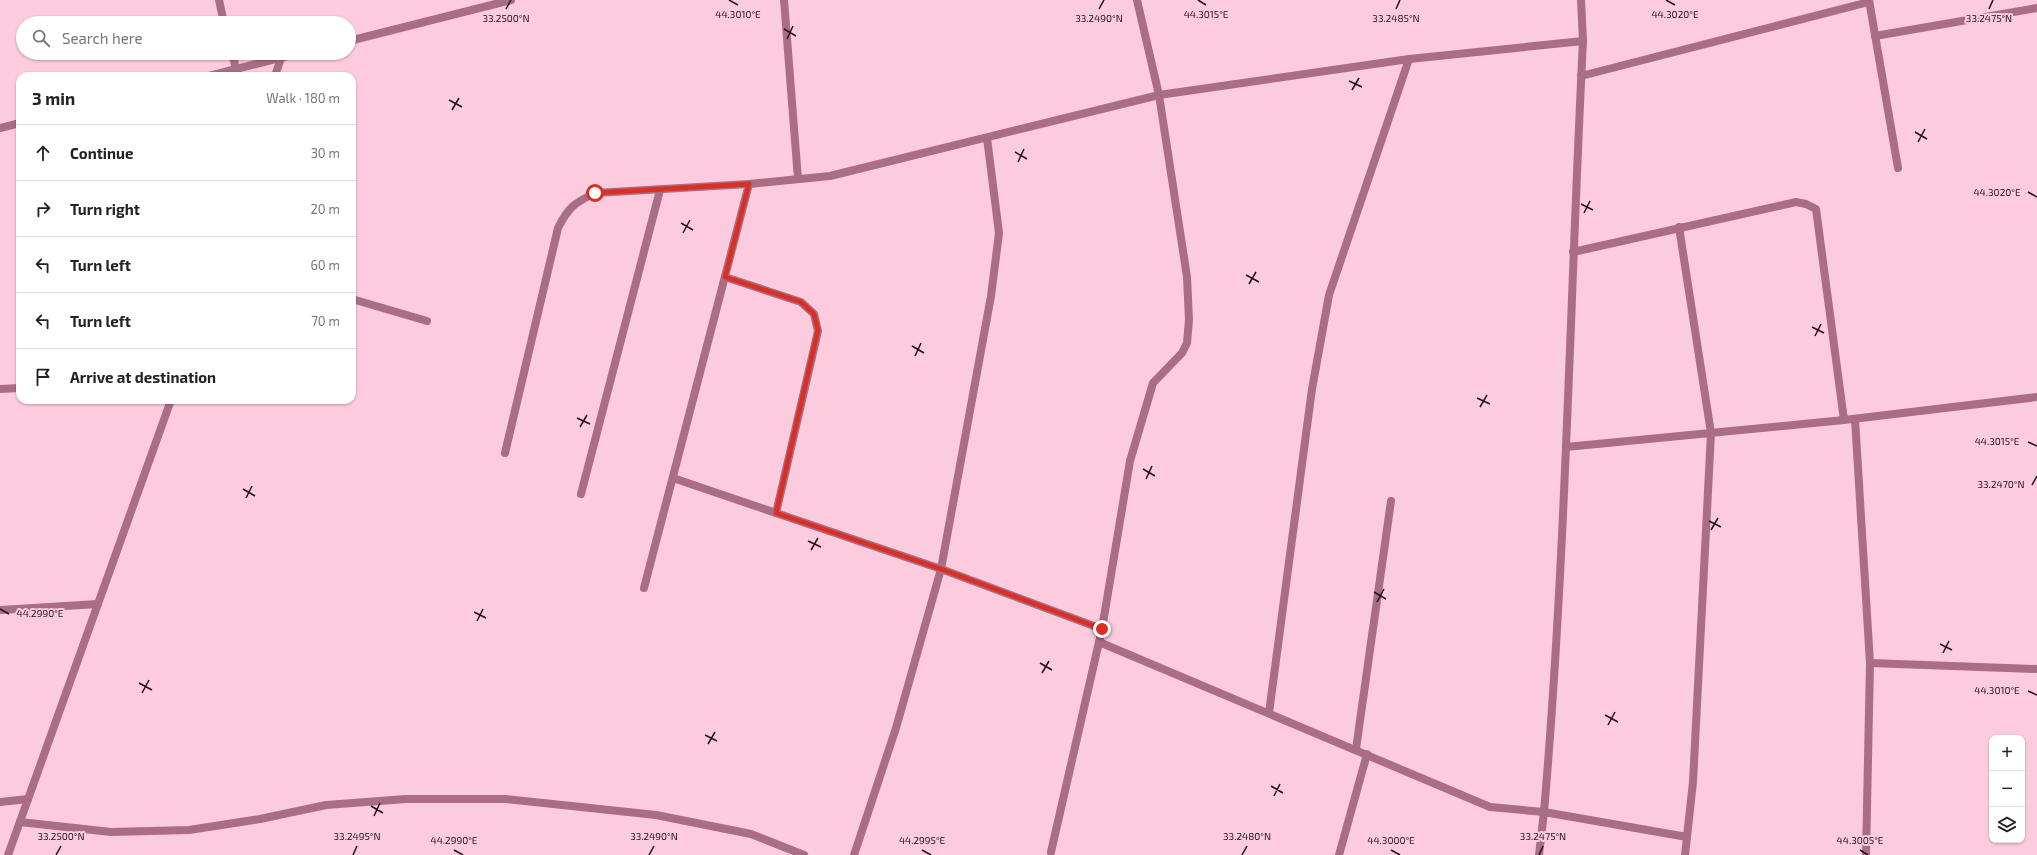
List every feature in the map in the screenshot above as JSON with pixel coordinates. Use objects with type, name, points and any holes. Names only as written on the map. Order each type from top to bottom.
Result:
[{"type":"street","points":[[219,0],[222,16]]},
{"type":"street","points":[[356,39],[511,0]]},
{"type":"street","points":[[784,0],[798,179]]},
{"type":"street","points":[[1051,852],[1102,629],[1130,461],[1142,416],[1153,383],[1182,353],[1187,343],[1187,277],[1159,95],[1137,0]]},
{"type":"street","points":[[1539,855],[1544,812],[1556,650],[1566,447],[1583,41],[1581,0]]},
{"type":"street","points":[[1581,76],[1869,1],[1898,168]]},
{"type":"street","points":[[1875,36],[2037,8]]},
{"type":"street","points":[[505,454],[558,228],[566,213],[577,202],[595,193],[749,184],[830,176],[1159,95],[1409,59],[1583,41]]},
{"type":"street","points":[[1268,713],[1312,389],[1329,295],[1409,59]]},
{"type":"street","points":[[234,60],[236,69]]},
{"type":"street","points":[[224,72],[273,60]]},
{"type":"street","points":[[276,72],[280,60]]},
{"type":"street","points":[[0,128],[16,125]]},
{"type":"street","points":[[854,855],[896,728],[941,569],[991,296],[999,233],[987,138]]},
{"type":"street","points":[[644,588],[749,184]]},
{"type":"street","points":[[581,494],[660,190]]},
{"type":"street","points":[[1573,252],[1796,202],[1806,204],[1816,209],[1844,420]]},
{"type":"street","points":[[1680,227],[1712,433],[1693,782],[1685,855]]},
{"type":"street","points":[[725,277],[801,302],[814,314],[818,330],[776,513]]},
{"type":"street","points":[[356,300],[426,321]]},
{"type":"street","points":[[0,389],[16,388]]},
{"type":"street","points":[[1566,447],[1855,419],[2037,397]]},
{"type":"street","points":[[8,855],[170,404]]},
{"type":"street","points":[[1855,419],[1870,662],[1866,855]]},
{"type":"street","points":[[673,478],[941,569],[1102,629]]},
{"type":"street","points":[[1356,749],[1391,501]]},
{"type":"street","points":[[0,610],[98,604]]},
{"type":"street","points":[[1099,642],[1490,806],[1544,812],[1687,837]]},
{"type":"street","points":[[1870,662],[2037,669]]},
{"type":"street","points":[[1338,855],[1367,754]]},
{"type":"street","points":[[0,802],[28,799]]},
{"type":"street","points":[[20,822],[111,832],[189,830],[260,819],[326,805],[406,799],[505,799],[656,815],[751,834],[804,855]]},
{"type":"route","points":[[595,193],[749,184],[725,277],[801,302],[814,314],[818,330],[776,513],[941,569],[1102,629]]}]
